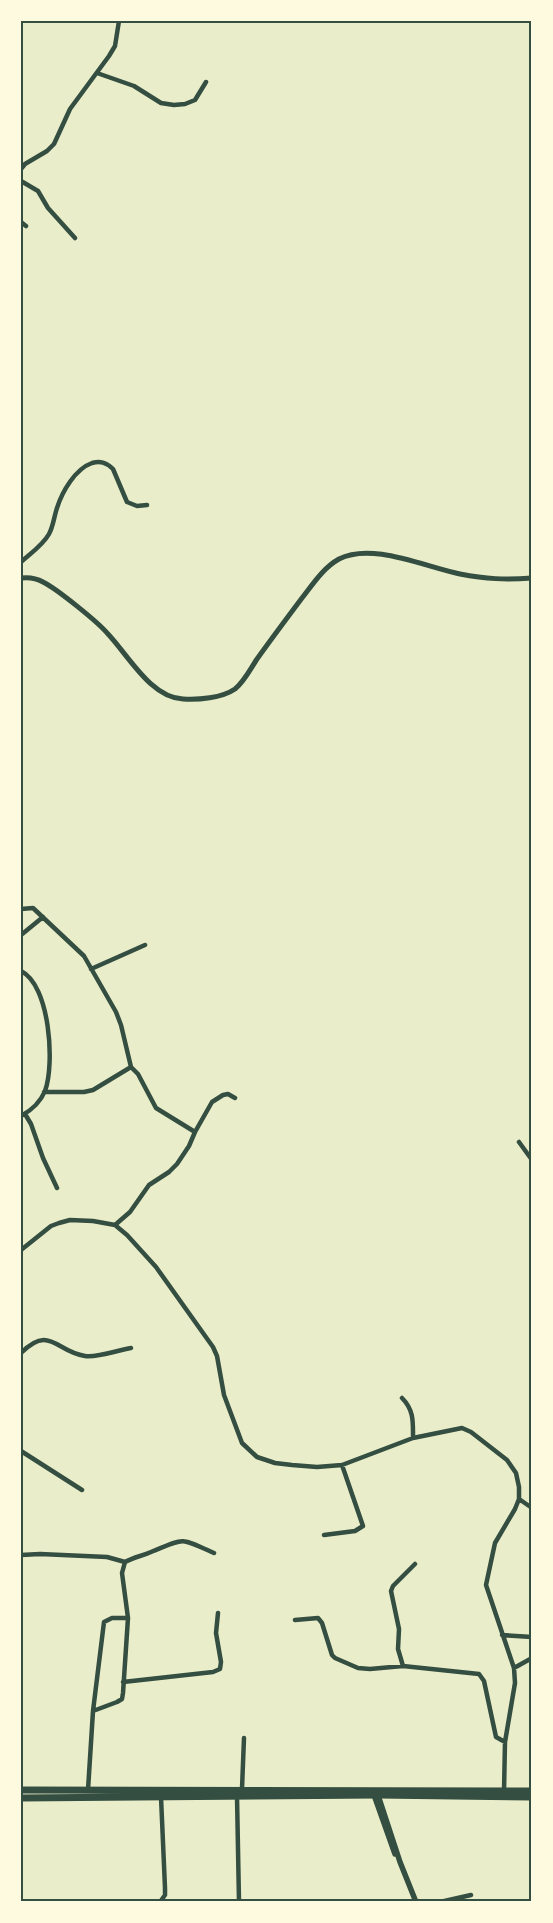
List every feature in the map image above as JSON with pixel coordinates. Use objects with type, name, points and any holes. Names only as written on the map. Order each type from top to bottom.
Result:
[{"type":"highway","points":[[21,1790],[242,1789],[260,1793]]},
{"type":"highway","points":[[483,1794],[532,1791]]},
{"type":"highway","points":[[21,1798],[237,1796],[260,1793],[375,1792],[532,1797]]},
{"type":"main road","points":[[375,1792],[416,1902]]},
{"type":"street","points":[[21,169],[24,164],[47,151],[54,144],[70,108],[115,46],[119,21]]},
{"type":"street","points":[[97,73],[134,86],[161,103],[174,105],[186,104],[195,100],[206,82]]},
{"type":"street","points":[[21,181],[38,191],[48,208],[75,238]]},
{"type":"street","points":[[21,222],[26,226]]},
{"type":"street","points":[[21,562],[48,534],[57,506],[64,493],[76,473],[88,465],[100,462],[109,464],[127,502],[137,506],[147,505]]},
{"type":"street","points":[[21,578],[30,577],[44,582],[60,594],[107,632],[143,676],[158,690],[170,697],[182,699],[224,694],[236,688],[276,631],[320,575],[331,564],[349,555],[363,553],[384,554],[432,568],[492,579],[532,578]]},
{"type":"street","points":[[21,909],[33,908],[81,951],[116,1012],[131,1067],[138,1074],[156,1108],[195,1132]]},
{"type":"street","points":[[21,935],[43,917]]},
{"type":"street","points":[[91,969],[145,945]]},
{"type":"street","points":[[21,971],[36,986],[48,1028],[50,1058],[49,1075],[44,1092],[36,1106],[23,1115],[31,1124],[43,1158],[57,1188]]},
{"type":"street","points":[[44,1092],[84,1092],[93,1090],[131,1067]]},
{"type":"street","points":[[115,1225],[130,1212],[149,1186],[177,1164],[190,1146],[195,1132],[212,1102],[228,1094],[235,1098]]},
{"type":"street","points":[[518,1142],[532,1160]]},
{"type":"street","points":[[21,1250],[51,1226],[70,1220],[104,1222],[115,1225],[127,1235],[156,1267],[213,1347],[217,1356],[224,1395],[242,1443],[257,1457],[275,1463],[317,1466],[342,1465],[413,1438],[457,1428],[466,1428],[507,1460],[516,1473],[519,1499],[495,1543],[487,1576],[488,1591],[514,1668],[516,1683],[505,1742],[504,1792]]},
{"type":"street","points":[[21,1353],[32,1343],[40,1340],[51,1340],[70,1351],[86,1356],[132,1348]]},
{"type":"street","points":[[402,1398],[412,1411],[413,1438]]},
{"type":"street","points":[[21,1451],[82,1490]]},
{"type":"street","points":[[324,1535],[355,1531],[363,1526],[342,1465]]},
{"type":"street","points":[[519,1499],[532,1508]]},
{"type":"street","points":[[21,1555],[40,1554],[107,1558],[125,1562],[138,1555],[150,1553],[183,1540],[214,1553]]},
{"type":"street","points":[[93,1710],[122,1699],[128,1618],[122,1573],[125,1562]]},
{"type":"street","points":[[404,1666],[398,1649],[398,1629],[392,1591],[393,1586],[415,1564]]},
{"type":"street","points":[[123,1682],[213,1672],[220,1669],[221,1662],[216,1634],[218,1613]]},
{"type":"street","points":[[88,1790],[93,1710],[104,1622],[112,1618],[128,1618]]},
{"type":"street","points":[[295,1620],[318,1618],[322,1623],[332,1655],[350,1665],[370,1669],[404,1666],[479,1674],[484,1681],[496,1738],[505,1742]]},
{"type":"street","points":[[502,1635],[532,1637]]},
{"type":"street","points":[[514,1668],[532,1658]]},
{"type":"street","points":[[242,1789],[244,1738]]},
{"type":"street","points":[[237,1796],[239,1902]]},
{"type":"street","points":[[160,1902],[165,1895],[161,1797]]},
{"type":"street","points":[[440,1902],[471,1896]]}]
